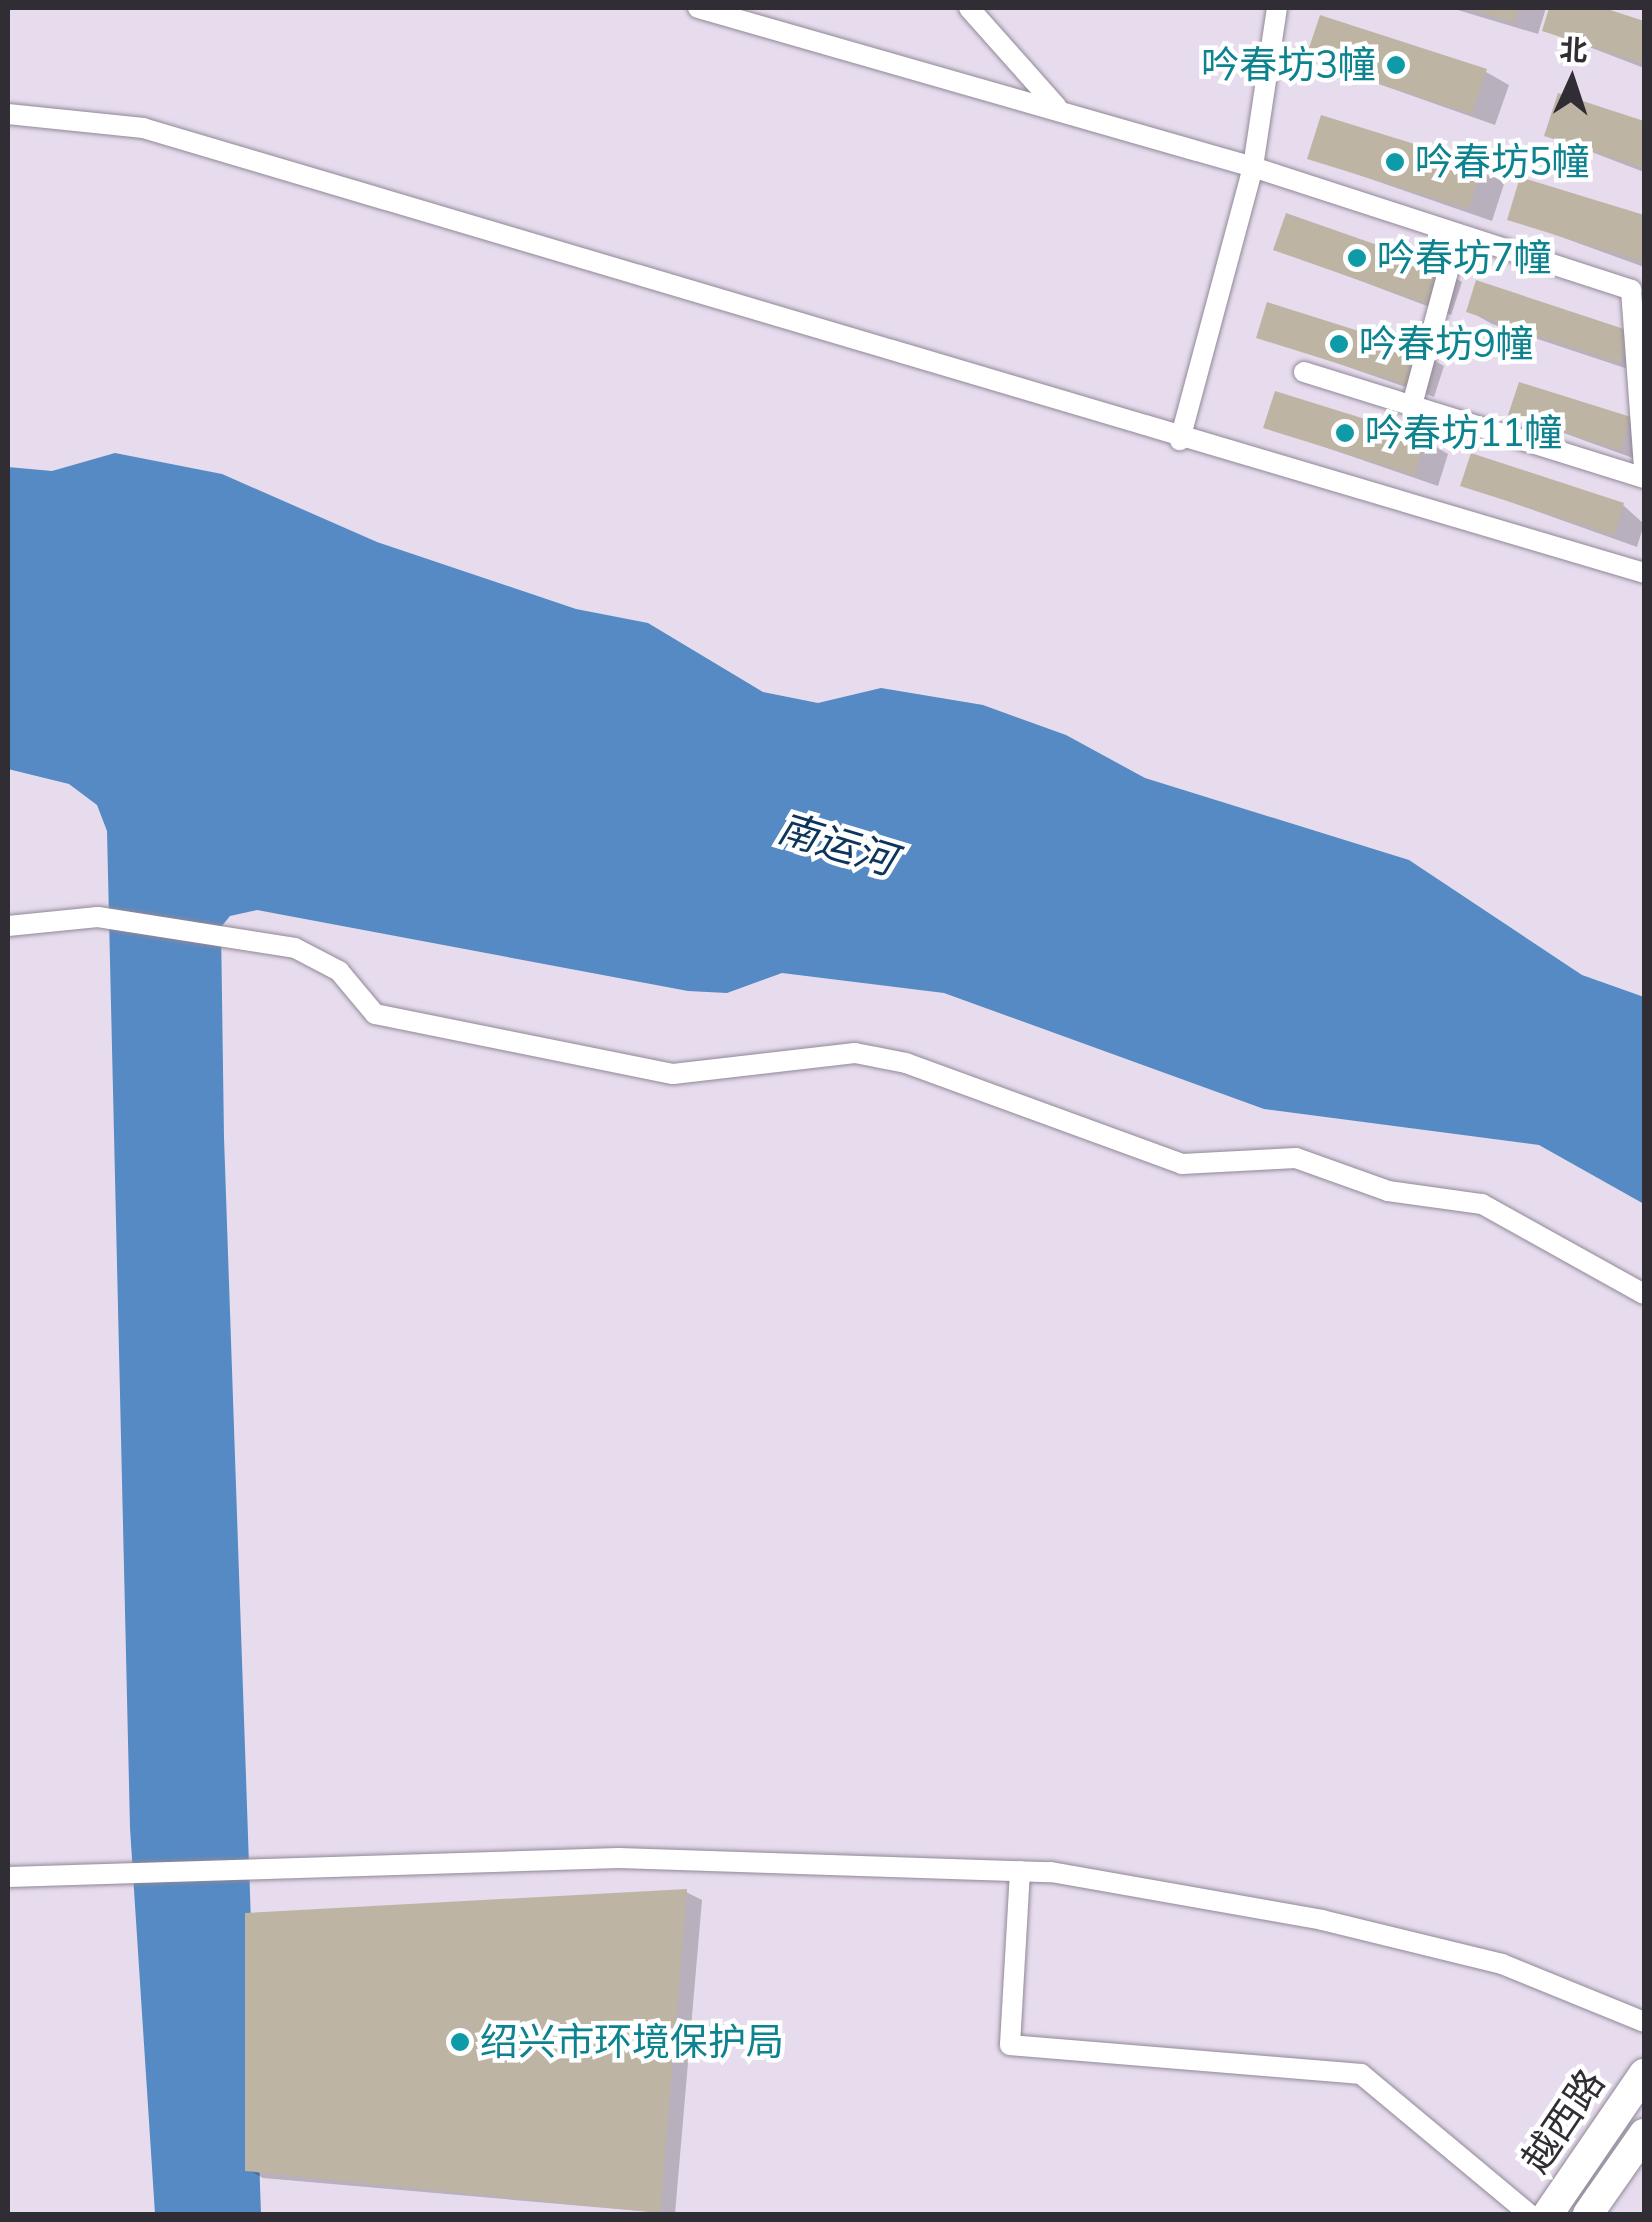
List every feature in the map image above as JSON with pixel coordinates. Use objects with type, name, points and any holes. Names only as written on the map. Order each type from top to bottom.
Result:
[{"type":"main road","name":"越西路","points":[[1548,2214],[1644,2074]]},
{"type":"main road","name":"越西路","points":[[1588,2214],[1644,2134]]},
{"type":"street","points":[[703,8],[1253,167],[1631,290],[1644,469]]},
{"type":"street","points":[[968,8],[1058,108]]},
{"type":"street","points":[[1180,440],[1253,167],[1277,8]]},
{"type":"street","points":[[8,114],[143,128],[1180,440],[1644,573]]},
{"type":"street","points":[[1412,406],[1458,235]]},
{"type":"street","points":[[1304,372],[1644,478]]},
{"type":"street","points":[[8,926],[98,917],[294,948],[338,971],[375,1014],[597,1062],[673,1074],[855,1054],[906,1063],[1182,1164],[1296,1158],[1388,1191],[1482,1204],[1644,1294]]},
{"type":"street","points":[[8,1877],[620,1858],[1020,1871],[1340,1924],[1502,1964],[1644,2022]]},
{"type":"street","points":[[1020,1871],[1010,2045],[1361,2074],[1529,2214]]},
{"type":"water","name":"南运河","points":[[115,453],[222,474],[377,542],[576,609],[648,623],[763,692],[818,703],[881,688],[983,705],[1066,735],[1145,778],[1409,860],[1582,975],[1644,997],[1644,1204],[1539,1145],[1264,1109],[944,993],[782,973],[727,993],[688,991],[257,910],[230,916],[221,927],[224,1137],[261,2214],[155,2214],[130,1828],[107,831],[97,805],[69,784],[8,769],[8,467],[52,471]]},
{"type":"building","points":[[1467,8],[1519,8],[1514,23]]},
{"type":"building","points":[[1549,8],[1604,8],[1644,21],[1644,64],[1542,31]]},
{"type":"building","name":"吟春坊3幢","points":[[1320,15],[1487,69],[1472,114],[1305,60]]},
{"type":"building","points":[[1558,93],[1644,121],[1644,168],[1544,136]]},
{"type":"building","name":"吟春坊5幢","points":[[1321,115],[1482,165],[1469,209],[1307,159]]},
{"type":"building","points":[[1520,177],[1644,215],[1644,262],[1507,220]]},
{"type":"building","name":"吟春坊7幢","points":[[1286,213],[1440,267],[1427,304],[1273,250]]},
{"type":"building","points":[[1476,280],[1630,331],[1620,363],[1466,312]]},
{"type":"building","name":"吟春坊9幢","points":[[1267,302],[1422,351],[1410,386],[1256,338]]},
{"type":"building","points":[[1519,382],[1631,417],[1620,450],[1508,415]]},
{"type":"building","name":"吟春坊11幢","points":[[1275,391],[1426,438],[1414,475],[1263,428]]},
{"type":"building","points":[[1471,453],[1624,503],[1614,535],[1460,486]]},
{"type":"building","name":"绍兴市环境保护局","points":[[687,1889],[660,2213],[245,2171],[245,1913]]},
{"type":"place","name":"吟春坊3幢","points":[[1396,65]]},
{"type":"place","name":"吟春坊5幢","points":[[1395,162]]},
{"type":"place","name":"吟春坊7幢","points":[[1357,258]]},
{"type":"place","name":"吟春坊9幢","points":[[1339,344]]},
{"type":"place","name":"吟春坊11幢","points":[[1345,433]]},
{"type":"place","name":"绍兴市环境保护局","points":[[460,2042]]}]
